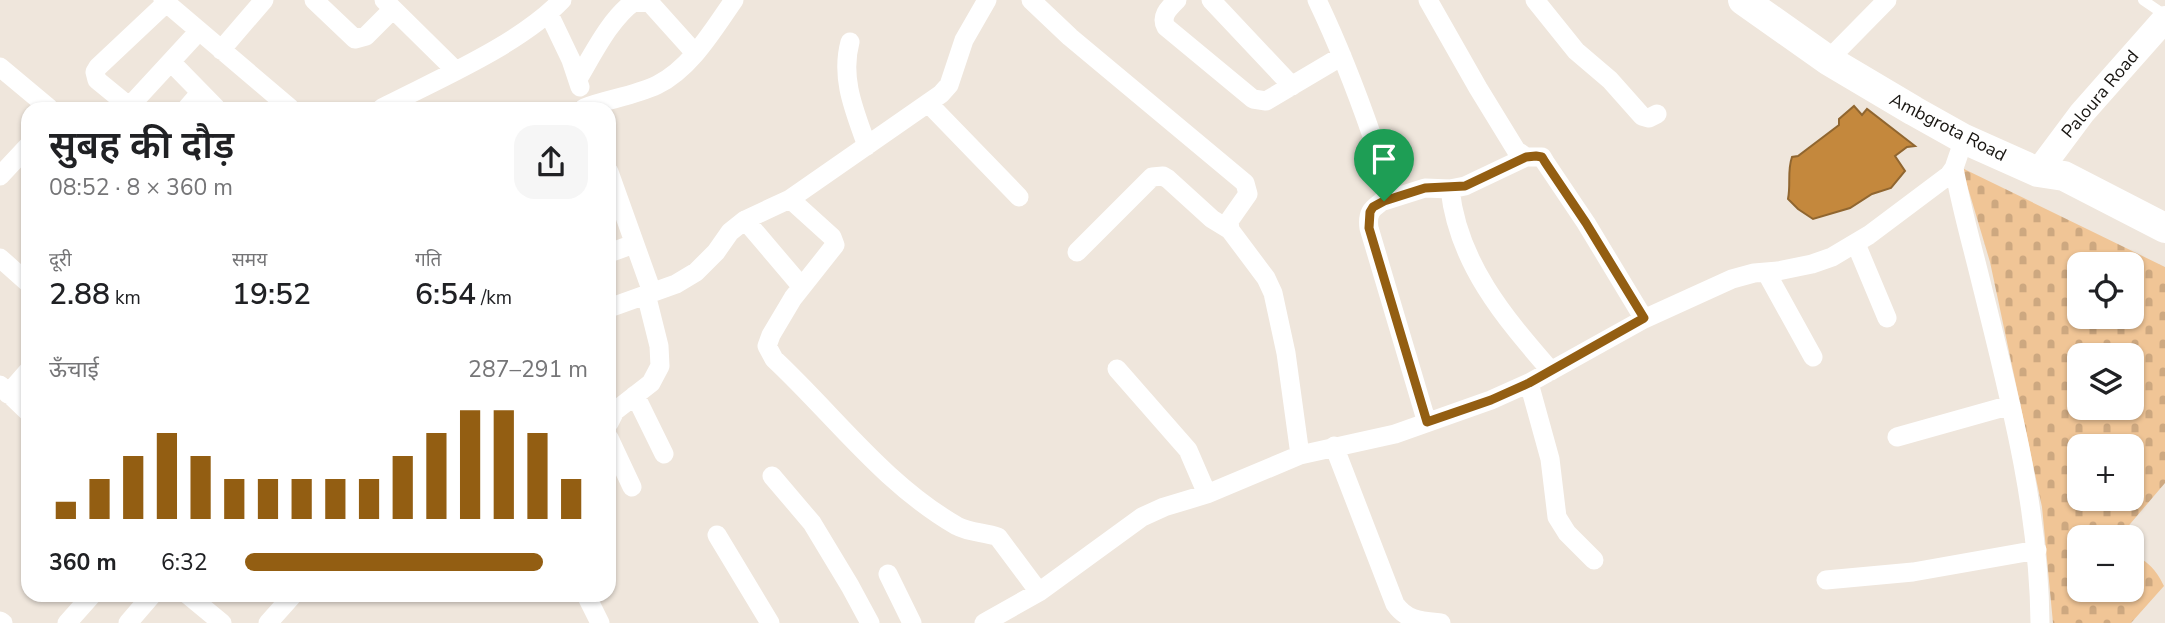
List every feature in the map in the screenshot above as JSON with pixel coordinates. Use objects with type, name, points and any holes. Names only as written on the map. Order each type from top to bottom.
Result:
[{"type":"main road","name":"Ambgrota Road","points":[[1744,0],[1828,60],[1914,111],[1964,138],[2038,172],[2064,176],[2165,228]]},
{"type":"main road","name":"Paloura Road","points":[[2038,172],[2082,113],[2165,17]]},
{"type":"main road","points":[[2038,172],[2040,179],[2051,190],[2165,250]]},
{"type":"street","points":[[221,50],[264,0]]},
{"type":"street","points":[[314,0],[355,39],[366,36],[388,4],[455,70]]},
{"type":"street","points":[[604,102],[661,83],[695,53],[734,0]]},
{"type":"street","points":[[616,305],[676,284],[696,272],[716,252],[730,232],[745,220],[790,199],[941,94],[949,85],[964,40],[987,0]]},
{"type":"street","points":[[1031,0],[1070,37],[1245,183],[1248,194],[1229,221],[1230,230]]},
{"type":"street","points":[[1177,0],[1166,12],[1166,27],[1253,99],[1266,101],[1342,56]]},
{"type":"street","points":[[1211,0],[1292,86]]},
{"type":"street","points":[[1317,0],[1342,56],[1382,163],[1388,191],[1384,201]]},
{"type":"street","points":[[1428,0],[1516,150],[1526,157]]},
{"type":"street","points":[[1535,0],[1576,51],[1610,80],[1642,116],[1649,118],[1657,114]]},
{"type":"street","points":[[1828,60],[1887,0]]},
{"type":"street","points":[[122,102],[97,80],[95,72],[164,1],[283,102]]},
{"type":"street","points":[[578,79],[603,37],[635,1],[650,3],[695,53]]},
{"type":"street","points":[[409,102],[455,70],[512,40],[556,7],[584,102]]},
{"type":"street","points":[[134,102],[199,31]]},
{"type":"street","points":[[850,42],[846,57],[846,79],[867,146]]},
{"type":"street","points":[[171,62],[210,102]]},
{"type":"street","points":[[0,67],[42,102]]},
{"type":"street","points":[[192,102],[200,93]]},
{"type":"street","points":[[928,103],[1018,197]]},
{"type":"street","points":[[992,621],[1039,592],[1142,517],[1208,494],[1300,454],[1395,434],[1491,400],[1529,383],[1644,318],[1732,279],[1812,264],[1832,257],[1856,244],[1933,189],[1954,168],[1964,138]]},
{"type":"street","points":[[1427,422],[1369,228],[1370,212],[1384,201],[1425,188],[1450,188],[1480,180],[1526,157],[1542,157],[1644,318]]},
{"type":"street","points":[[0,176],[21,158]]},
{"type":"street","points":[[1954,168],[2024,462],[2037,550],[2040,623]]},
{"type":"street","points":[[1077,252],[1152,177],[1163,176],[1168,179],[1212,219],[1230,230],[1266,278],[1273,293],[1286,353],[1300,454]]},
{"type":"street","points":[[1450,188],[1455,220],[1480,281],[1506,320],[1551,371]]},
{"type":"street","points":[[616,192],[649,293],[660,366],[651,383],[616,410]]},
{"type":"street","points":[[790,199],[835,241],[833,251],[802,287],[768,341],[767,346],[774,359],[901,487],[958,526],[998,537],[1039,592]]},
{"type":"street","points":[[745,220],[802,287]]},
{"type":"street","points":[[616,250],[634,244]]},
{"type":"street","points":[[1856,244],[1887,318]]},
{"type":"street","points":[[0,258],[21,277]]},
{"type":"street","points":[[1766,272],[1813,357]]},
{"type":"street","points":[[1117,369],[1188,450],[1208,494]]},
{"type":"street","points":[[21,376],[4,389],[21,405]]},
{"type":"street","points":[[1529,383],[1550,459],[1557,517],[1567,533],[1594,560]]},
{"type":"street","points":[[635,395],[664,454]]},
{"type":"street","points":[[1897,437],[2011,405]]},
{"type":"street","points":[[1334,446],[1395,604],[1410,619],[1441,623]]},
{"type":"street","points":[[616,453],[632,487]]},
{"type":"street","points":[[772,476],[812,523],[870,623]]},
{"type":"street","points":[[717,535],[770,623]]},
{"type":"street","points":[[1826,580],[1913,572],[2037,550]]},
{"type":"street","points":[[888,574],[912,623]]},
{"type":"street","points":[[76,620],[88,602]]},
{"type":"street","points":[[137,620],[148,602]]},
{"type":"street","points":[[196,602],[222,623]]},
{"type":"street","points":[[268,623],[287,602]]},
{"type":"street","points":[[590,602],[600,623]]},
{"type":"lane","points":[[2143,0],[2165,17]]},
{"type":"green space","points":[[1962,168],[2134,252],[2067,252],[2067,329],[2144,329],[2144,257],[2165,267],[2165,483],[2144,508],[2144,434],[2067,434],[2067,511],[2141,511],[2129,525],[2067,525],[2067,602],[2144,602],[2144,561],[2151,566],[2164,586],[2131,623],[2053,623],[2042,507],[1990,262]]},
{"type":"shaded area","points":[[1854,106],[1862,115],[1867,109],[1915,146],[1907,147],[1895,156],[1905,171],[1891,188],[1872,194],[1850,208],[1813,219],[1788,199],[1792,157],[1798,156],[1839,125],[1839,119]]},
{"type":"route","points":[[1526,157],[1542,157],[1644,318],[1529,383],[1491,400],[1427,422],[1369,228],[1370,212],[1384,201],[1425,188],[1458,188],[1526,157]]}]
